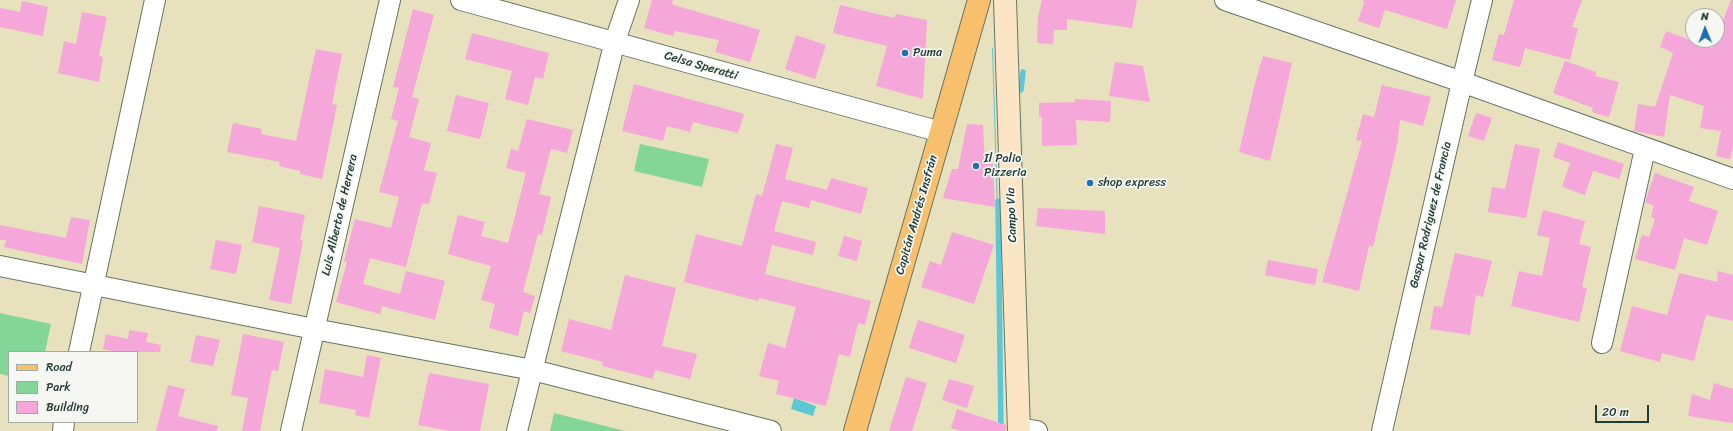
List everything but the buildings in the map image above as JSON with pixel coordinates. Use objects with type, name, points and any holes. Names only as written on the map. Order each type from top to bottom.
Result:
[{"type":"main road","name":"Capitán Andrés Insfrán","points":[[855,431],[979,0]]},
{"type":"street","points":[[79,351],[155,0]]},
{"type":"street","name":"Luis Alberto de Herrera","points":[[291,431],[390,0]]},
{"type":"street","name":"Celsa Speratti","points":[[461,0],[615,41],[941,132]]},
{"type":"street","points":[[517,431],[615,41],[629,0]]},
{"type":"street","name":"Campo Via","points":[[1005,0],[1025,430]]},
{"type":"street","points":[[1225,0],[1462,82],[1645,149],[1733,179]]},
{"type":"street","name":"Gaspar Rodriguez de Francia","points":[[1382,431],[1482,0]]},
{"type":"street","points":[[1602,343],[1645,149]]},
{"type":"street","points":[[0,266],[314,329],[533,370],[770,431]]},
{"type":"green space","points":[[640,144],[709,159],[702,187],[634,171]]},
{"type":"green space","points":[[0,313],[51,324],[45,351],[8,351],[8,376],[0,374]]},
{"type":"green space","points":[[554,413],[625,431],[550,431]]},
{"type":"water","points":[[993,48],[998,208],[997,208]]},
{"type":"water","points":[[1021,84],[1028,411],[1027,410]]},
{"type":"water","points":[[794,398],[816,406],[813,416],[791,409]]},
{"type":"waterway","points":[[1021,90],[1023,72]]},
{"type":"waterway","points":[[998,201],[1001,431]]},
{"type":"place","name":"Puma","points":[[905,53]]},
{"type":"place","name":"Il Palio Pizzeria","points":[[976,166]]},
{"type":"place","name":"shop express","points":[[1090,183]]}]
